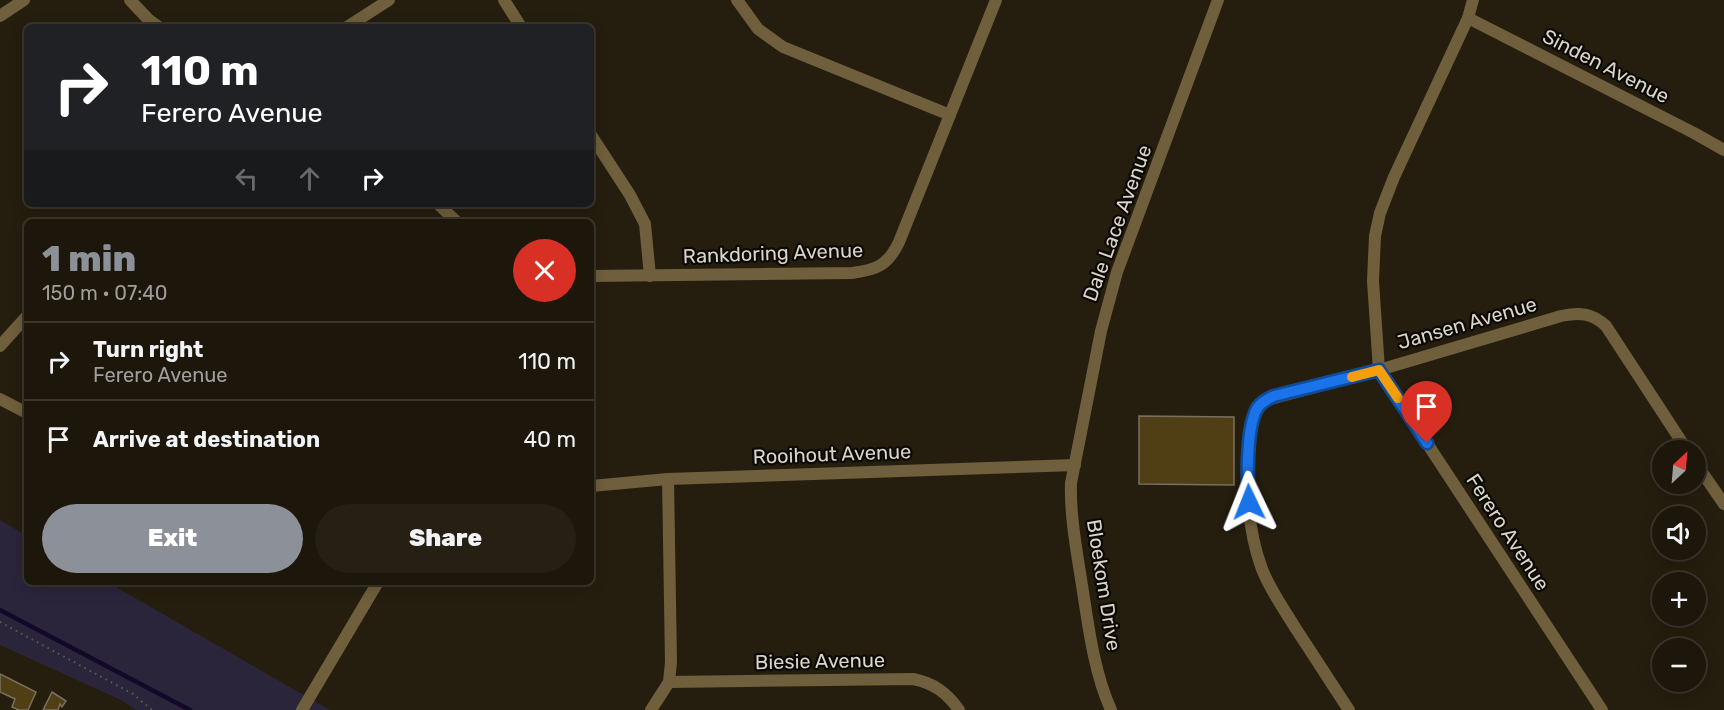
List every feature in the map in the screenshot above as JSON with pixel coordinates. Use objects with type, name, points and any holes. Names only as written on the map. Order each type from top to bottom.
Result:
[{"type":"street","points":[[0,16],[24,0]]},
{"type":"street","points":[[129,0],[155,24]]},
{"type":"street","points":[[352,24],[389,0]]},
{"type":"street","points":[[504,0],[519,24]]},
{"type":"street","points":[[737,0],[758,29],[783,47],[950,115]]},
{"type":"street","name":"Rankdoring Avenue","points":[[594,276],[852,273],[864,272],[882,265],[890,259],[900,242],[996,0]]},
{"type":"street","name":"Dale Lace Avenue","points":[[1075,465],[1101,331],[1117,272],[1218,0]]},
{"type":"street","points":[[1379,370],[1374,281],[1375,236],[1380,213],[1394,177],[1468,18],[1473,0]]},
{"type":"street","name":"Sinden Avenue","points":[[1468,18],[1724,150]]},
{"type":"street","points":[[594,140],[630,195],[645,224],[650,276]]},
{"type":"street","points":[[441,207],[454,219]]},
{"type":"street","name":"Jansen Avenue","points":[[1349,710],[1274,594],[1262,568],[1252,524],[1248,489],[1250,442],[1255,413],[1266,400],[1379,370],[1561,316],[1585,313],[1606,326],[1680,440]]},
{"type":"street","points":[[0,346],[24,319]]},
{"type":"street","name":"Ferero Avenue","points":[[1379,370],[1602,710]]},
{"type":"street","points":[[0,399],[24,411]]},
{"type":"street","name":"Rooihout Avenue","points":[[594,486],[668,479],[1075,465]]},
{"type":"street","name":"Bloekom Drive","points":[[1075,465],[1071,500],[1075,538],[1091,639],[1111,710]]},
{"type":"street","points":[[1706,478],[1724,504]]},
{"type":"street","points":[[651,710],[669,682],[672,647],[668,479]]},
{"type":"street","points":[[302,710],[376,585]]},
{"type":"street","name":"Biesie Avenue","points":[[669,682],[913,680],[934,686],[944,693],[959,710]]},
{"type":"path","points":[[0,622],[133,694],[152,710]]},
{"type":"shaded area","points":[[0,520],[24,534],[24,585],[112,585],[330,710],[136,710],[121,700],[0,645]]},
{"type":"building","points":[[1139,416],[1234,417],[1234,485],[1139,484]]},
{"type":"building","points":[[0,674],[36,692],[28,710],[12,707],[15,699],[0,692]]},
{"type":"building","points":[[52,692],[66,701],[62,707],[60,704],[58,710],[43,710]]},
{"type":"waterway","points":[[0,610],[190,710]]},
{"type":"slow traffic","points":[[1352,377],[1379,370],[1398,398]]},
{"type":"route","points":[[1249,502],[1248,462],[1255,413],[1259,406],[1274,396],[1379,370],[1427,443]]}]
